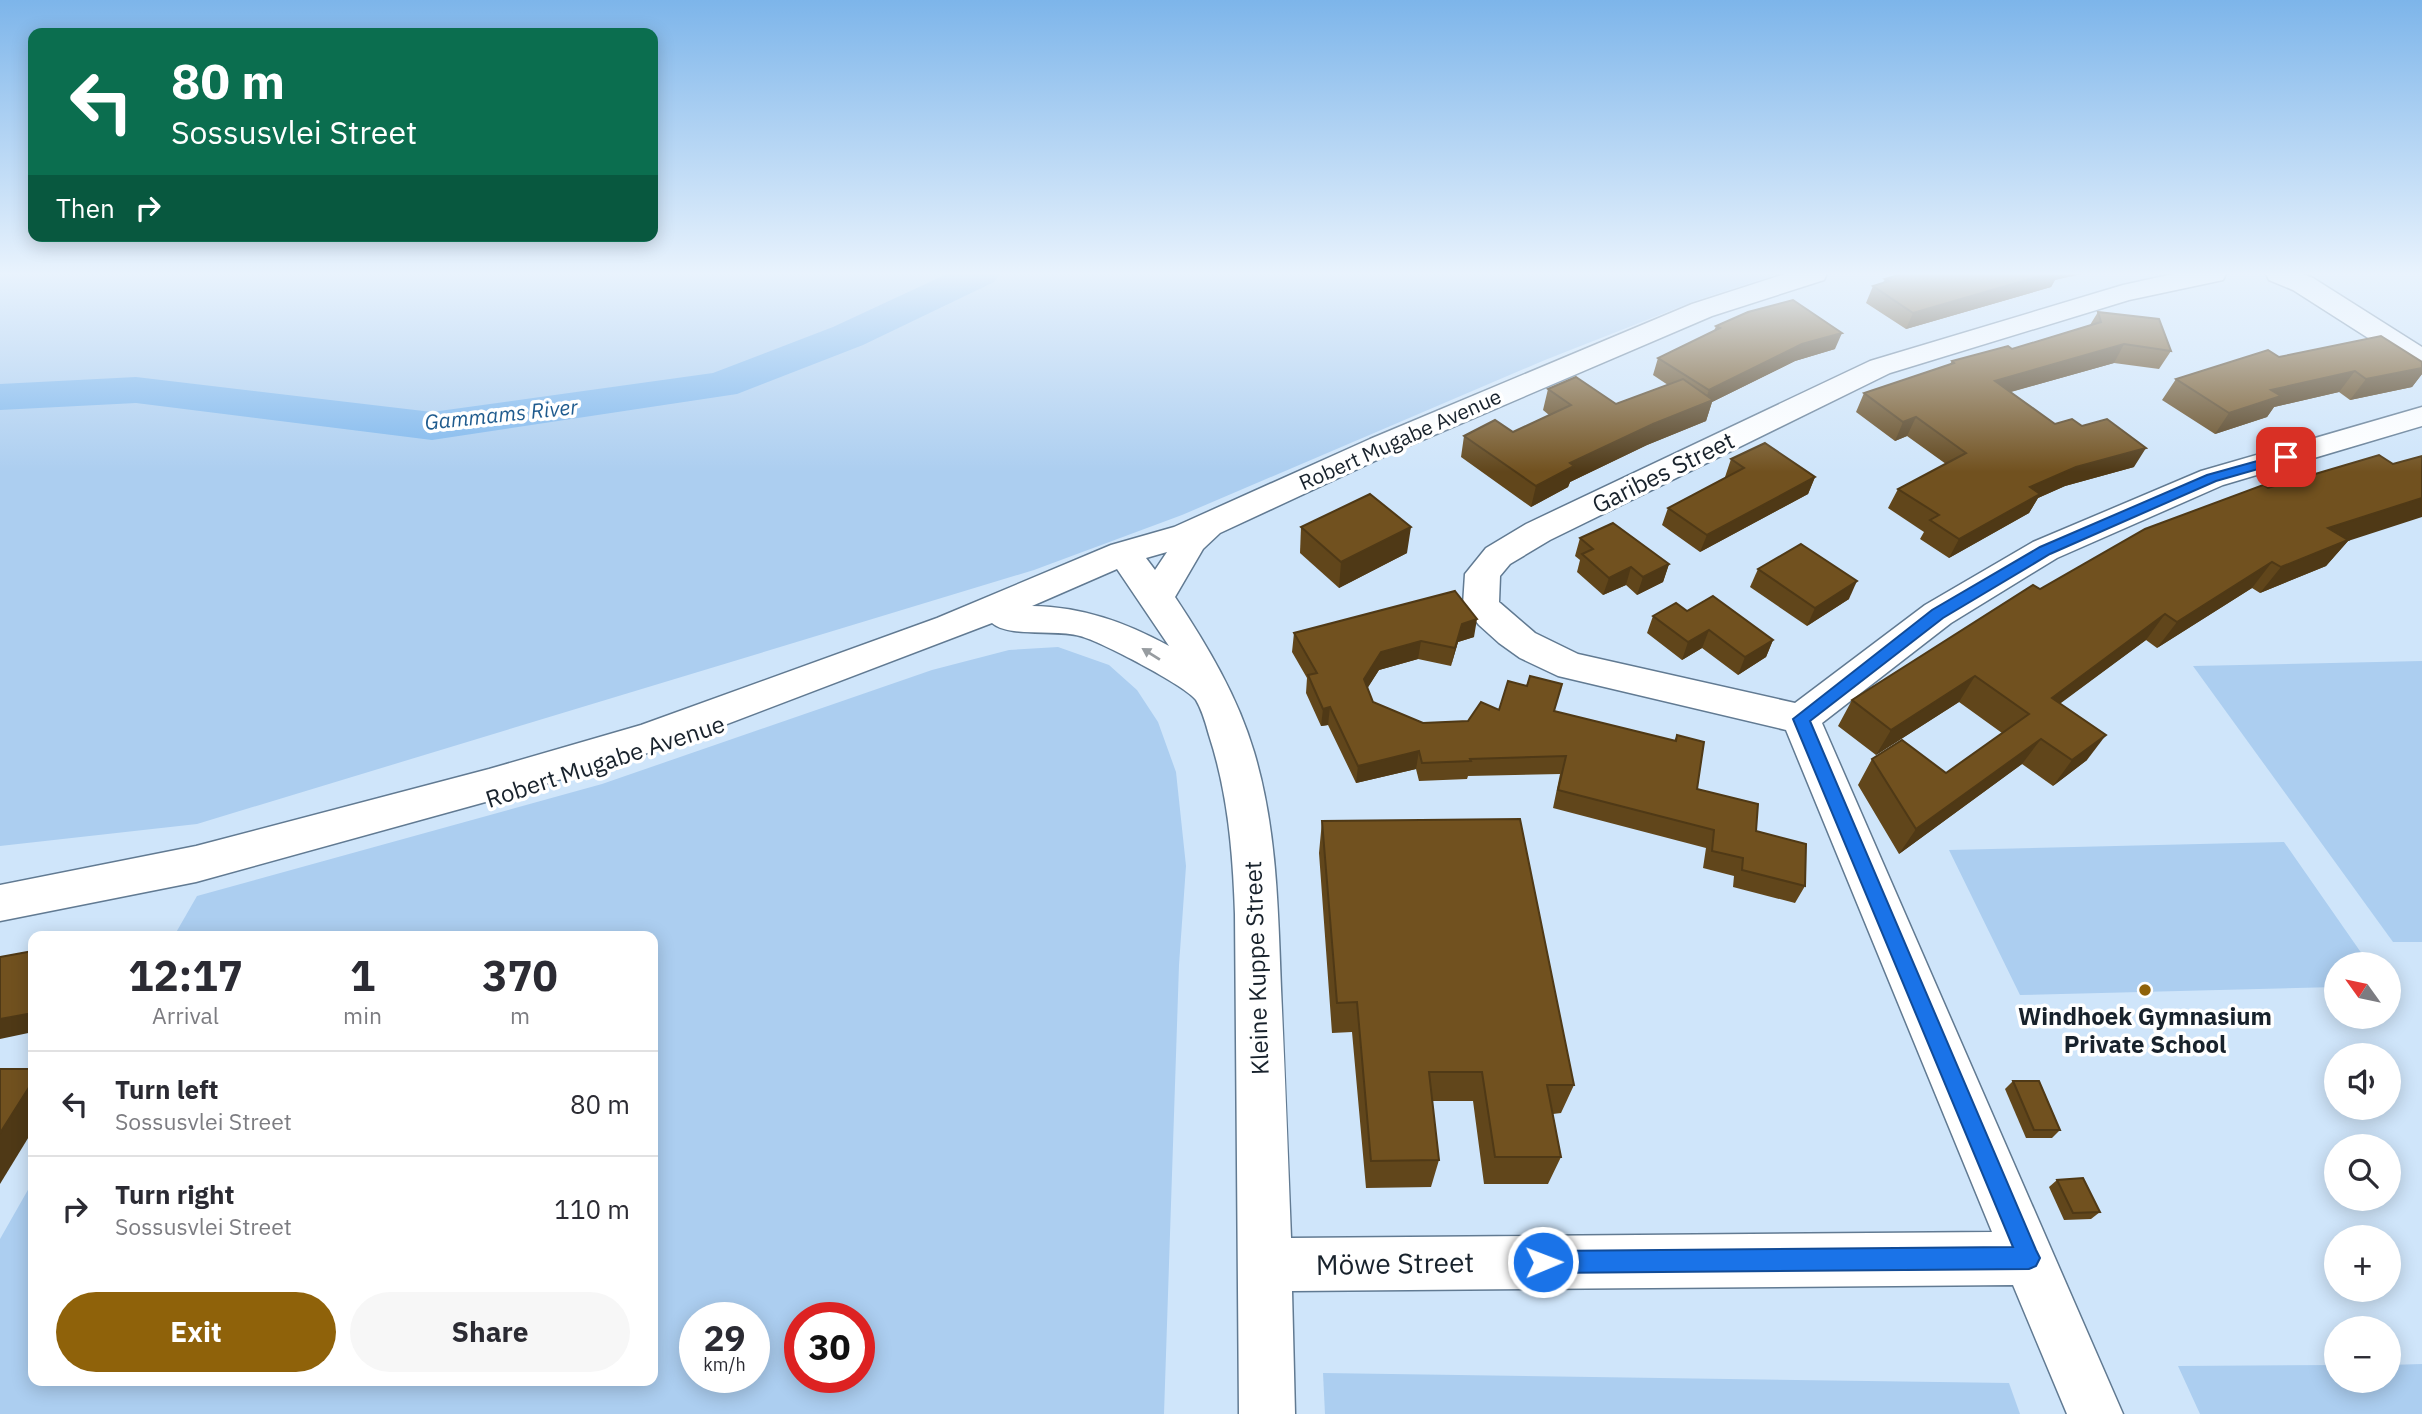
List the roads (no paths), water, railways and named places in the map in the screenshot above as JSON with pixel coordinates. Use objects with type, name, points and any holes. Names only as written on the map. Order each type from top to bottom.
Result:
[{"type":"street","name":"Robert Mugabe Avenue","points":[[0,918],[214,875],[413,822],[551,782],[847,681],[1006,617],[1139,573],[1197,530],[1381,446],[1630,340]]},
{"type":"street","name":"Garibes Street","points":[[1801,719],[1572,666],[1541,655],[1504,631],[1481,605],[1483,574],[1498,556],[1538,532],[1880,367],[1969,340]]},
{"type":"street","points":[[2391,340],[2422,360]]},
{"type":"street","points":[[2095,1414],[1801,719],[1938,614],[2045,550],[2212,478],[2422,416]]},
{"type":"street","points":[[1139,573],[1190,542],[1197,530]]},
{"type":"street","name":"Robert Mugabe Avenue","points":[[0,903],[196,864],[489,785],[650,737],[950,627],[1139,573]]},
{"type":"street","name":"Kleine Kuppe Street","points":[[1139,573],[1209,689],[1234,749],[1245,797],[1255,878],[1266,1265],[1267,1414]]},
{"type":"street","points":[[1006,617],[1068,621],[1104,631],[1140,647],[1209,689]]},
{"type":"street","name":"Möwe Street","points":[[1266,1265],[2029,1258]]},
{"type":"waterway","name":"Gammams River","points":[[0,397],[136,390],[432,426],[722,385],[838,340]]},
{"type":"place","name":"Windhoek Gymnasium Private School","points":[[2145,990]]}]
